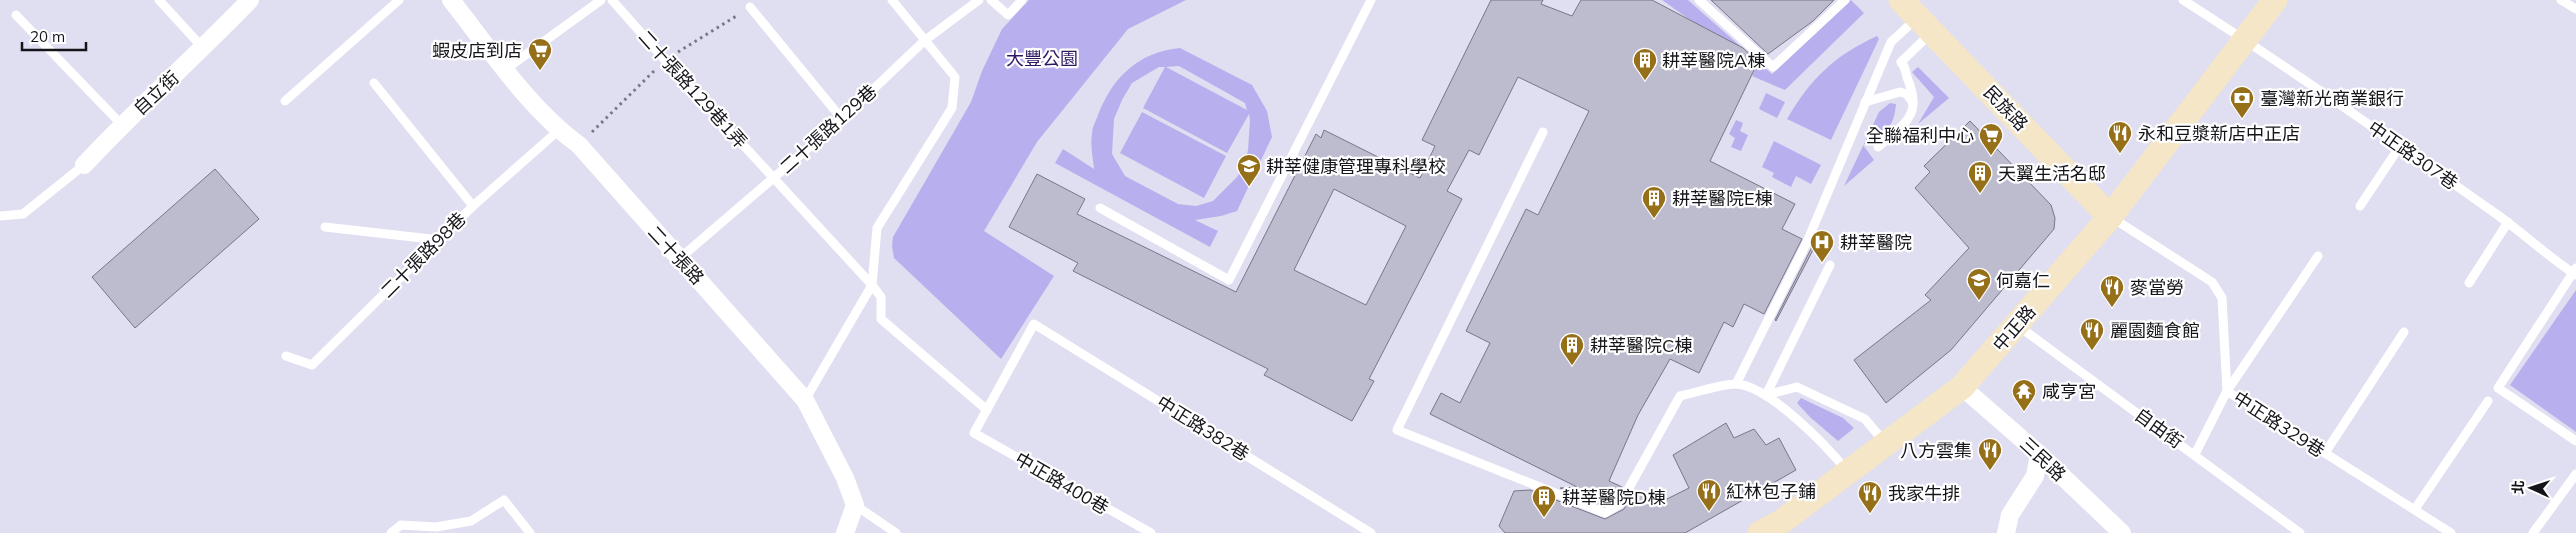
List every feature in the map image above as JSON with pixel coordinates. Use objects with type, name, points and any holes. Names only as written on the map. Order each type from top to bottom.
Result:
[{"type":"street","name":"自立街","points":[[84,165],[122,124],[203,48],[250,0]]},
{"type":"street","name":"二十張路","points":[[451,0],[506,69],[559,130],[579,145],[678,259],[698,278],[805,400],[845,478],[854,506]]},
{"type":"street","name":"中正路","points":[[1760,533],[1781,522],[1962,387],[2110,217],[2275,0]]},
{"type":"street","name":"民族路","points":[[1917,16],[2110,217]]},
{"type":"street","name":"三民路","points":[[1962,387],[2039,454],[2122,533]]},
{"type":"street","points":[[2006,533],[2010,515],[2035,476],[2039,454]]},
{"type":"street","points":[[845,533],[854,506]]},
{"type":"lane","points":[[159,0],[203,48]]},
{"type":"lane","points":[[285,101],[398,0]]},
{"type":"lane","points":[[506,69],[601,0]]},
{"type":"lane","name":"二十張路129巷1弄","points":[[612,0],[872,285]]},
{"type":"lane","points":[[805,400],[872,285],[877,228],[952,108],[955,77],[892,0]]},
{"type":"lane","name":"二十張路129巷","points":[[678,259],[842,119],[924,41],[979,0]]},
{"type":"lane","points":[[991,0],[1008,15],[1022,0]]},
{"type":"lane","points":[[1100,208],[1229,280],[1371,0]]},
{"type":"lane","points":[[1699,0],[1773,67],[1845,0]]},
{"type":"lane","name":"中正路307巷","points":[[2183,0],[2246,40],[2400,146],[2575,272]]},
{"type":"lane","points":[[2561,0],[2576,9]]},
{"type":"lane","points":[[750,7],[842,119]]},
{"type":"lane","points":[[16,15],[122,124]]},
{"type":"lane","points":[[1736,384],[1807,242],[1891,42],[1917,16]]},
{"type":"lane","points":[[1878,147],[1909,118],[1915,106],[1913,89],[1907,79],[1906,68],[1902,62],[1917,16]]},
{"type":"lane","points":[[374,83],[472,206]]},
{"type":"lane","points":[[1865,102],[1900,92],[1907,94],[1915,106]]},
{"type":"lane","name":"二十張路98巷","points":[[286,356],[312,365],[440,240],[472,206],[559,130]]},
{"type":"lane","points":[[1543,132],[1397,430],[1605,514],[1620,504],[1680,396],[1736,384],[1766,395],[1829,448],[1848,473]]},
{"type":"lane","points":[[2360,206],[2400,146]]},
{"type":"lane","points":[[0,216],[23,214],[84,165]]},
{"type":"lane","name":"中正路329巷","points":[[2110,217],[2212,282],[2222,298],[2226,340],[2227,391],[2416,509],[2451,533]]},
{"type":"lane","points":[[2469,283],[2508,222]]},
{"type":"lane","points":[[325,227],[440,240]]},
{"type":"lane","points":[[2195,454],[2227,391],[2318,256]]},
{"type":"lane","points":[[1766,395],[1830,265]]},
{"type":"lane","points":[[2575,272],[2498,388],[2576,441]]},
{"type":"lane","points":[[872,285],[881,298],[881,319],[987,410]]},
{"type":"lane","name":"中正路382巷","points":[[987,410],[1034,324],[1371,533]]},
{"type":"lane","name":"自由街","points":[[2017,325],[2300,533]]},
{"type":"lane","points":[[2325,453],[2404,332]]},
{"type":"lane","points":[[1766,395],[1797,386],[1865,419],[1886,445]]},
{"type":"lane","points":[[2416,509],[2488,401]]},
{"type":"lane","name":"中正路400巷","points":[[987,410],[974,433],[1151,533]]},
{"type":"lane","points":[[2533,533],[2576,474]]},
{"type":"lane","points":[[391,533],[401,525],[436,527],[470,521],[504,500],[530,533]]},
{"type":"lane","points":[[854,506],[896,533]]},
{"type":"green space","name":"大豐公園","points":[[1029,0],[1186,0],[1128,29],[1037,142],[984,231],[1054,276],[1001,359],[894,258],[892,246],[893,237],[971,102],[982,71],[1002,29]]},
{"type":"green space","points":[[1662,0],[1688,0],[1772,74],[1851,0],[1864,13],[1785,90],[1752,76],[1756,67]]},
{"type":"green space","points":[[1877,36],[1879,39],[1831,140],[1787,119],[1805,92],[1825,70],[1848,52]]},
{"type":"green space","points":[[1180,48],[1252,85],[1267,111],[1272,137],[1237,211],[1221,216],[1195,220],[1218,231],[1210,247],[1055,163],[1063,149],[1094,169],[1091,143],[1093,129],[1111,89],[1128,69],[1139,61],[1165,51]],"holes":[[[1179,66],[1245,103],[1247,110],[1166,67]],[[1159,67],[1165,67],[1143,108],[1227,153],[1249,114],[1248,150],[1244,166],[1237,177],[1213,201],[1196,206],[1178,204],[1125,176],[1112,154],[1114,119],[1122,100],[1132,83]]]},
{"type":"green space","points":[[1918,67],[1949,98],[1918,124],[1934,97],[1912,72]]},
{"type":"green space","points":[[1766,93],[1785,102],[1777,118],[1759,109]]},
{"type":"green space","points":[[1890,103],[1896,104],[1893,120],[1887,129],[1864,145],[1879,112]]},
{"type":"green space","points":[[1142,112],[1226,156],[1204,198],[1120,153]]},
{"type":"green space","points":[[1736,120],[1743,123],[1740,131],[1748,135],[1741,151],[1731,147],[1735,138],[1729,134]]},
{"type":"green space","points":[[1774,141],[1821,165],[1811,184],[1796,176],[1791,187],[1772,177],[1774,173],[1762,167]]},
{"type":"green space","points":[[1863,145],[1874,160],[1844,186]]},
{"type":"green space","points":[[2576,290],[2576,432],[2510,385]]},
{"type":"green space","points":[[1801,398],[1843,418],[1854,428],[1838,441],[1797,403]]},
{"type":"building","points":[[1491,0],[1543,0],[1541,4],[1572,16],[1581,0],[1652,0],[1743,48],[1758,62],[1710,161],[1795,204],[1782,229],[1802,239],[1764,314],[1744,304],[1733,327],[1724,322],[1699,373],[1670,359],[1638,415],[1609,481],[1622,487],[1615,500],[1604,506],[1560,488],[1577,487],[1430,414],[1441,393],[1460,403],[1490,343],[1466,331],[1526,209],[1538,215],[1589,111],[1518,77],[1479,155],[1469,150],[1447,191],[1462,199],[1369,379],[1374,381],[1352,421],[1264,375],[1268,369],[1073,271],[1078,263],[1009,227],[1037,174],[1085,199],[1077,214],[1236,292],[1316,134],[1321,138],[1324,130],[1420,178],[1435,146],[1422,140]],"holes":[[[1334,189],[1406,226],[1366,305],[1294,270]]]},
{"type":"building","points":[[1711,0],[1834,0],[1813,21],[1768,54]]},
{"type":"building","points":[[1970,121],[2051,205],[2055,218],[2054,229],[1951,350],[1886,403],[1854,360],[1931,300],[1925,295],[1969,248],[1915,188],[1930,172],[1924,166]]},
{"type":"building","points":[[215,169],[259,219],[135,328],[92,277]]},
{"type":"building","points":[[1813,245],[1815,246],[1776,321],[1775,320]]},
{"type":"building","points":[[1726,423],[1734,438],[1754,429],[1766,445],[1779,438],[1796,470],[1685,533],[1505,533],[1499,526],[1514,491],[1530,490],[1605,519],[1624,509],[1634,491],[1661,502],[1689,488],[1673,455]]},
{"type":"place","name":"蝦皮店到店","points":[[540,71]]},
{"type":"place","name":"耕莘醫院A棟","points":[[1645,81]]},
{"type":"place","name":"臺灣新光商業銀行","points":[[2242,119]]},
{"type":"place","name":"永和豆漿新店中正店","points":[[2120,154]]},
{"type":"place","name":"全聯福利中心","points":[[1991,156]]},
{"type":"place","name":"耕莘健康管理專科學校","points":[[1249,187]]},
{"type":"place","name":"天翼生活名邸","points":[[1980,194]]},
{"type":"place","name":"耕莘醫院E棟","points":[[1654,219]]},
{"type":"place","name":"耕莘醫院","points":[[1822,263]]},
{"type":"place","name":"何嘉仁","points":[[1979,301]]},
{"type":"place","name":"麥當勞","points":[[2112,308]]},
{"type":"place","name":"麗園麵食館","points":[[2092,351]]},
{"type":"place","name":"耕莘醫院C棟","points":[[1572,366]]},
{"type":"place","name":"咸亨宮","points":[[2024,412]]},
{"type":"place","name":"八方雲集","points":[[1990,471]]},
{"type":"place","name":"紅林包子鋪","points":[[1709,512]]},
{"type":"place","name":"我家牛排","points":[[1870,514]]},
{"type":"place","name":"耕莘醫院D棟","points":[[1544,518]]}]
